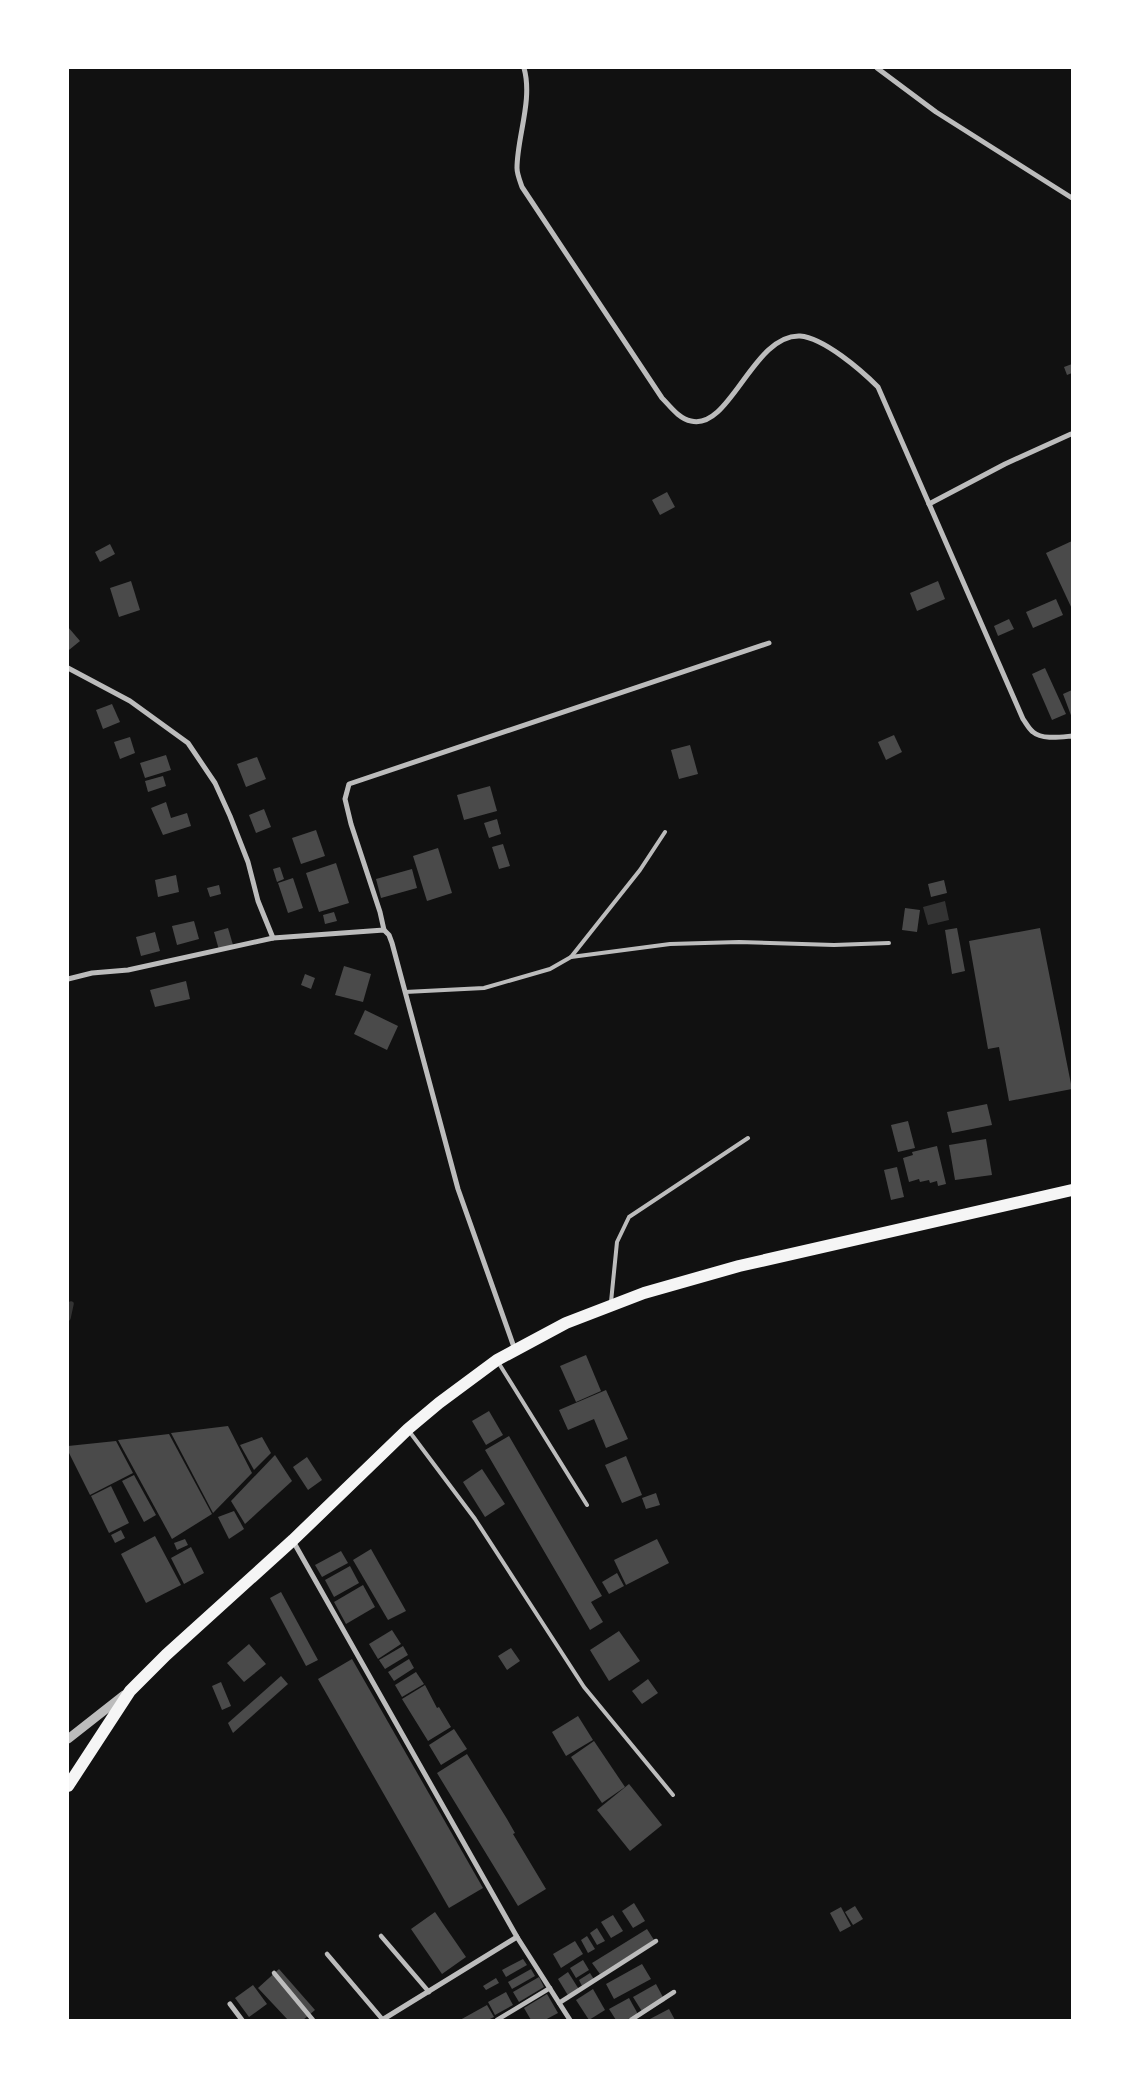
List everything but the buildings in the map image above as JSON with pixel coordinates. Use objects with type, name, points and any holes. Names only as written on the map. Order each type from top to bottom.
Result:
[{"type":"main road","points":[[68,1786],[130,1691],[166,1655],[438,1403],[497,1360],[566,1323],[644,1293],[739,1266],[1072,1190]]},
{"type":"street","points":[[524,68],[526,74],[526,102],[516,169],[522,187],[662,398],[675,412],[691,421],[702,421],[716,415],[754,363],[780,342],[798,336],[809,338],[851,361],[878,387],[1023,719],[1032,732],[1039,735],[1050,737],[1072,736]]},
{"type":"street","points":[[876,68],[936,112],[1072,198]]},
{"type":"street","points":[[929,504],[1005,464],[1070,434]]},
{"type":"street","points":[[515,1350],[458,1188],[389,935],[384,930],[380,912],[351,824],[345,799],[349,784],[768,644]]},
{"type":"street","points":[[68,668],[130,701],[188,743],[215,783],[230,816],[248,862],[258,901],[274,938]]},
{"type":"street","points":[[68,979],[128,970],[274,938],[384,930]]},
{"type":"street","points":[[292,1540],[517,1937],[570,2020]]},
{"type":"street","points":[[68,1740],[130,1691]]},
{"type":"street","points":[[382,1936],[428,1992]]},
{"type":"street","points":[[327,1954],[382,2020],[517,1937]]},
{"type":"street","points":[[559,2003],[656,1941]]},
{"type":"street","points":[[274,1973],[313,2020]]},
{"type":"street","points":[[497,2020],[550,1988]]},
{"type":"street","points":[[631,2020],[674,1992]]},
{"type":"street","points":[[230,2004],[242,2020]]},
{"type":"lane","points":[[405,992],[484,988],[550,969],[571,957],[640,870],[665,832]]},
{"type":"lane","points":[[571,957],[670,944],[739,942],[834,945],[889,943]]},
{"type":"lane","points":[[610,1306],[617,1242],[629,1217],[748,1138]]},
{"type":"lane","points":[[497,1360],[587,1505]]},
{"type":"lane","points":[[408,1430],[475,1520],[584,1687],[673,1795]]},
{"type":"shaded area","points":[[945,901],[949,920],[928,925],[923,907]]},
{"type":"waterway","points":[[68,1318],[71,1304]]}]
